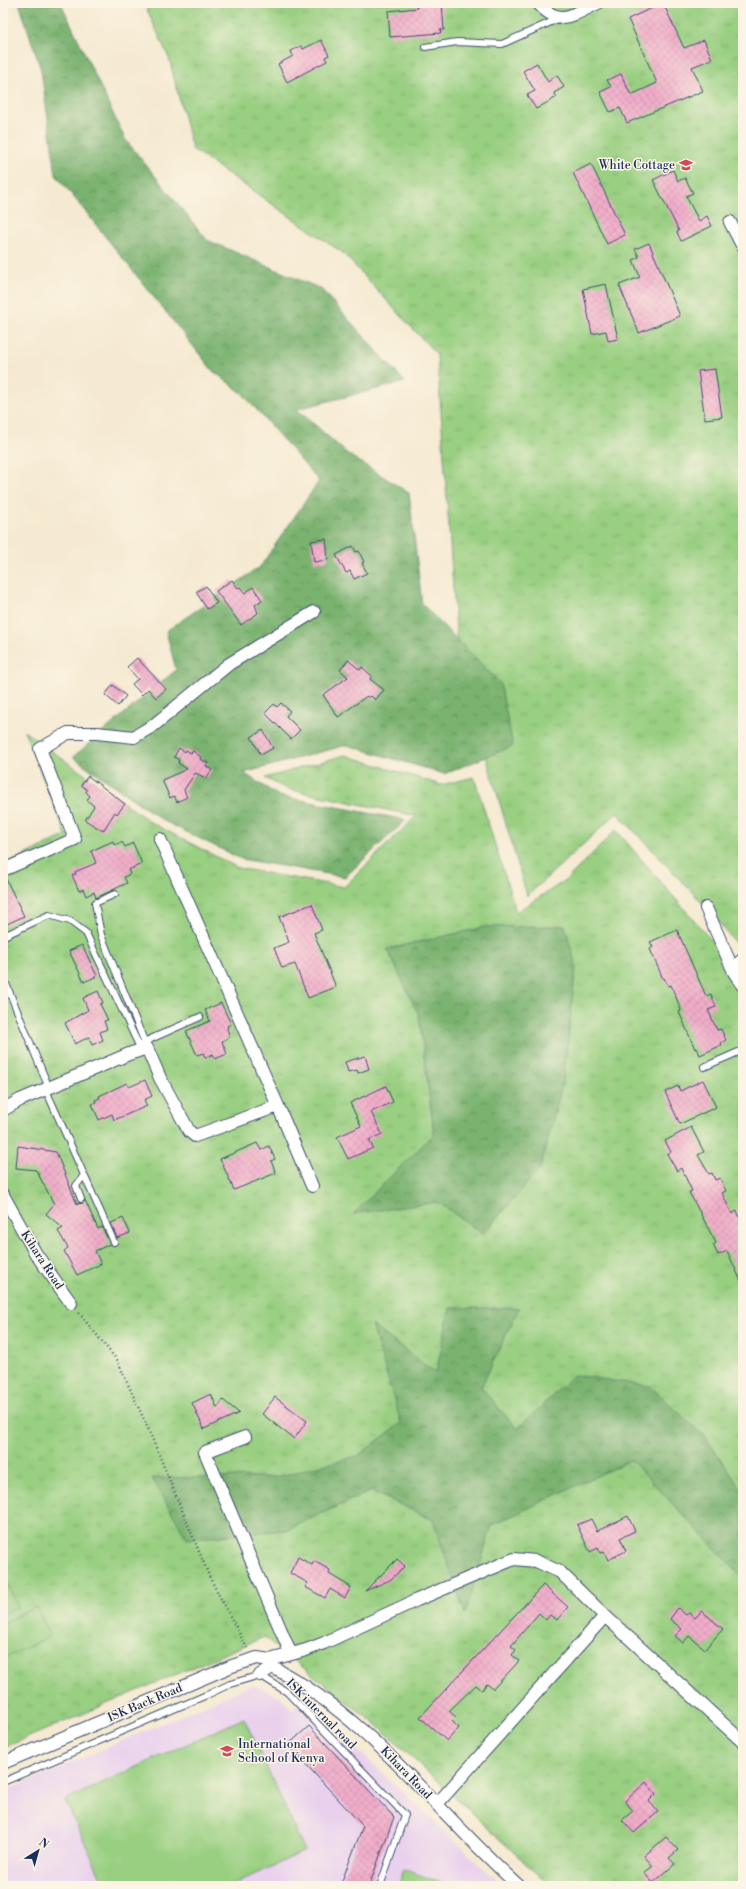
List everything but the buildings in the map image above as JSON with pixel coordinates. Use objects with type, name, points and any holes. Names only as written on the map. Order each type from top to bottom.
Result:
[{"type":"street","points":[[538,3],[548,14],[553,17],[561,18],[598,3]]},
{"type":"street","points":[[730,222],[743,247]]},
{"type":"street","points":[[3,870],[75,839],[40,749],[68,733],[97,733],[134,737],[154,725],[229,664],[314,612]]},
{"type":"street","points":[[160,839],[312,1186]]},
{"type":"street","points":[[706,908],[734,972],[743,986]]},
{"type":"street","points":[[734,972],[737,965],[743,959]]},
{"type":"street","points":[[3,1110],[20,1100],[48,1090],[144,1047],[189,1131],[195,1136],[278,1106]]},
{"type":"street","name":"Kihara Road","points":[[3,1195],[36,1254],[71,1303]]},
{"type":"street","points":[[245,1438],[205,1452],[291,1654]]},
{"type":"street","points":[[260,1675],[291,1654],[324,1643],[417,1600],[514,1559],[536,1561],[560,1572],[605,1616],[743,1742]]},
{"type":"street","points":[[437,1804],[605,1616]]},
{"type":"street","name":"ISK Back Road","points":[[3,1763],[232,1666],[257,1658],[275,1666]]},
{"type":"street","name":"Kihara Road","points":[[275,1666],[308,1687],[376,1742],[489,1859],[519,1886]]},
{"type":"lane","points":[[425,47],[457,42],[502,44],[561,18]]},
{"type":"lane","points":[[115,894],[95,903],[101,935],[144,1047]]},
{"type":"lane","points":[[6,935],[49,915],[70,921],[86,933],[144,1047]]},
{"type":"lane","points":[[4,979],[48,1090],[114,1242]]},
{"type":"lane","points":[[144,1047],[200,1016]]},
{"type":"lane","points":[[704,1067],[743,1050]]},
{"type":"lane","points":[[81,1198],[76,1186],[84,1175]]},
{"type":"lane","points":[[3,1782],[230,1684],[260,1675]]},
{"type":"lane","name":"ISK internal road","points":[[260,1675],[287,1692],[405,1816],[380,1886]]},
{"type":"path","points":[[71,1303],[117,1360],[150,1433],[210,1578],[248,1649],[257,1658]]},
{"type":"shaded area","name":"International School of Kenya","points":[[252,1685],[280,1696],[292,1710],[302,1698],[503,1886],[3,1886],[3,1792]]},
{"type":"green space","points":[[19,3],[61,3],[125,139],[207,240],[321,289],[405,382],[297,409],[349,455],[409,493],[422,604],[500,683],[513,746],[444,774],[347,745],[244,773],[279,796],[406,820],[345,877],[241,859],[164,821],[73,757],[176,670],[166,631],[260,567],[319,481],[242,393],[213,371],[56,175],[41,70]]},
{"type":"green space","points":[[144,3],[743,3],[743,953],[709,910],[617,813],[527,896],[458,660],[437,355],[343,253],[192,149],[169,58]]},
{"type":"green space","points":[[24,731],[152,823],[238,868],[344,887],[416,816],[287,789],[265,778],[345,755],[441,785],[474,777],[516,912],[566,880],[616,830],[743,977],[743,1886],[550,1886],[377,1725],[264,1637],[3,1748],[3,866],[66,835]]},
{"type":"green space","points":[[565,926],[576,967],[563,1082],[540,1169],[483,1234],[438,1202],[353,1214],[434,1134],[419,1015],[387,949],[485,927]]},
{"type":"green space","points":[[450,1308],[519,1308],[481,1387],[517,1429],[574,1375],[650,1386],[707,1439],[743,1492],[743,1578],[631,1460],[492,1525],[465,1614],[433,1520],[371,1491],[286,1530],[187,1539],[152,1478],[276,1477],[358,1456],[401,1423],[372,1325],[436,1373]]},
{"type":"green space","points":[[5,1579],[18,1607],[3,1613],[3,1580]]},
{"type":"green space","points":[[36,1607],[50,1636],[3,1659],[3,1623]]},
{"type":"green space","points":[[244,1718],[305,1851],[230,1886],[105,1886],[65,1800]]},
{"type":"green space","points":[[404,1869],[449,1886],[398,1886]]},
{"type":"place","name":"White Cottage","points":[[686,165]]},
{"type":"place","name":"International School of Kenya","points":[[227,1751]]}]
